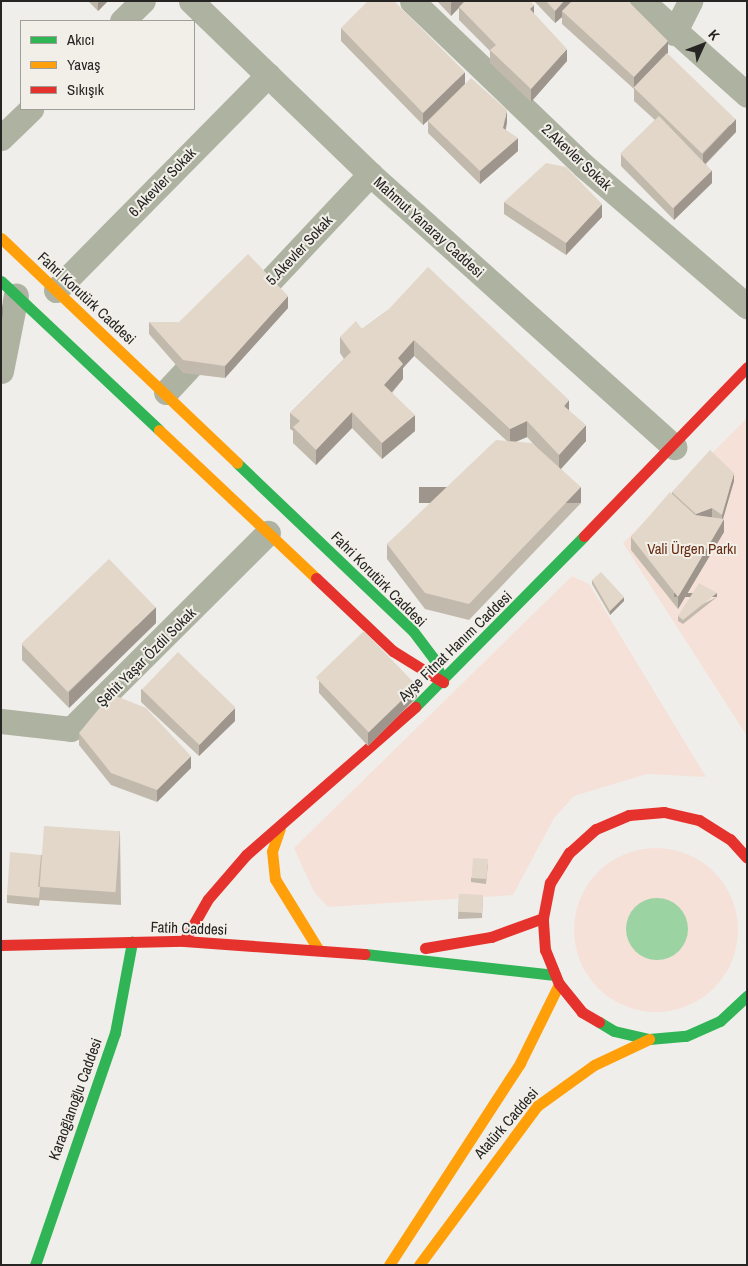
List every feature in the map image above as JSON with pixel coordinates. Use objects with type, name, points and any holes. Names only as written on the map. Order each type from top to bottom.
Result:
[{"type":"street","points":[[123,20],[142,1]]},
{"type":"street","name":"Mahmut Yanaray Caddesi","points":[[191,1],[370,174],[674,447]]},
{"type":"street","name":"2.Akevler Sokak","points":[[412,1],[584,166],[747,306]]},
{"type":"street","points":[[642,1],[674,32],[747,95]]},
{"type":"street","points":[[674,32],[690,1]]},
{"type":"street","name":"6.Akevler Sokak","points":[[56,290],[268,75]]},
{"type":"street","points":[[1,138],[30,110]]},
{"type":"street","name":"5.Akevler Sokak","points":[[166,392],[370,174]]},
{"type":"street","name":"Fahri Korutürk Caddesi","points":[[1,238],[166,392],[413,631],[434,659],[443,682]]},
{"type":"street","points":[[1,371],[8,288]]},
{"type":"street","points":[[8,288],[393,651],[443,682]]},
{"type":"street","name":"Ayşe Fitnat Hanım Caddesi","points":[[184,942],[215,892],[246,855],[280,828],[443,682],[674,447],[747,367]]},
{"type":"street","name":"Şehit Yaşar Özdil Sokak","points":[[1,722],[71,729],[268,533]]},
{"type":"street","name":"Atatürk Caddesi","points":[[650,1039],[606,1026],[582,1012],[557,980],[545,950],[543,918],[550,883],[569,853],[596,829],[629,815],[664,812],[690,818],[730,839],[747,858]]},
{"type":"street","points":[[280,828],[272,851],[275,879],[318,949]]},
{"type":"street","points":[[730,839],[747,836]]},
{"type":"street","name":"Fatih Caddesi","points":[[376,954],[472,942],[543,918]]},
{"type":"street","name":"Karaoğlanoğlu Caddesi","points":[[35,1265],[115,1033],[132,942]]},
{"type":"street","name":"Fatih Caddesi","points":[[1,945],[184,942],[318,949],[376,954],[557,980]]},
{"type":"street","name":"Atatürk Caddesi","points":[[389,1265],[520,1063],[557,980]]},
{"type":"street","name":"Atatürk Caddesi","points":[[419,1265],[537,1106],[594,1065],[650,1039],[686,1036],[720,1021],[747,996]]},
{"type":"green space","name":"Vali Ürgen Parkı","points":[[747,418],[747,736],[623,543]]},
{"type":"green space","points":[[572,576],[589,584],[706,777],[647,774],[574,796],[554,818],[513,895],[328,907],[314,892],[294,848]]},
{"type":"green space","points":[[664,848],[680,851],[695,857],[720,878],[729,891],[735,906],[738,930],[737,946],[729,969],[708,994],[695,1003],[680,1009],[648,1012],[632,1009],[610,999],[587,976],[575,946],[574,922],[577,906],[587,884],[610,861],[640,849]]},
{"type":"shaded area","points":[[651,898],[663,898],[679,907],[686,917],[688,929],[686,941],[679,951],[663,960],[651,960],[640,955],[631,946],[626,935],[626,923],[631,912],[640,903]]},
{"type":"building","points":[[368,1],[394,1],[465,72],[423,113],[341,28]]},
{"type":"building","points":[[465,1],[530,1],[534,5],[530,9],[567,49],[531,89],[490,50],[496,45],[459,7]]},
{"type":"building","points":[[546,1],[564,1],[555,11]]},
{"type":"building","points":[[572,1],[628,1],[668,41],[634,77],[562,11]]},
{"type":"building","points":[[667,53],[735,119],[702,154],[634,88]]},
{"type":"building","points":[[471,78],[507,110],[503,128],[518,138],[480,171],[428,121]]},
{"type":"building","points":[[659,116],[712,171],[673,208],[620,154]]},
{"type":"building","points":[[546,163],[566,167],[602,204],[566,243],[504,202]]},
{"type":"building","points":[[248,254],[288,296],[225,366],[183,360],[149,322],[179,322]]},
{"type":"building","points":[[428,267],[569,400],[564,406],[586,425],[559,455],[527,421],[510,429],[414,340],[398,358],[403,364],[384,385],[415,415],[382,443],[352,412],[316,450],[293,427],[300,421],[290,413],[351,352],[340,337],[356,321],[362,329],[388,310]]},
{"type":"building","points":[[496,440],[532,443],[581,487],[469,604],[425,593],[387,544]]},
{"type":"building","points":[[710,450],[734,473],[722,515],[712,508],[696,514],[672,492]]},
{"type":"building","points":[[670,492],[695,515],[724,519],[678,597],[631,537]]},
{"type":"building","points":[[109,559],[156,607],[68,692],[21,644]]},
{"type":"building","points":[[601,572],[624,597],[610,611],[592,580]]},
{"type":"building","points":[[699,583],[717,593],[683,620],[678,616]]},
{"type":"building","points":[[364,631],[417,686],[369,732],[316,678]]},
{"type":"building","points":[[178,652],[236,708],[199,745],[142,689]]},
{"type":"building","points":[[111,694],[146,708],[191,756],[157,790],[111,773],[79,733]]},
{"type":"building","points":[[44,826],[120,831],[116,892],[40,887]]},
{"type":"building","points":[[10,852],[41,855],[38,887],[40,887],[39,898],[7,895]]},
{"type":"building","points":[[473,858],[488,859],[487,879],[472,878]]},
{"type":"building","points":[[459,894],[483,895],[482,913],[458,912]]},
{"type":"traffic: fast","points":[[1,281],[159,430]]},
{"type":"traffic: fast","points":[[237,463],[413,631],[434,659],[443,682]]},
{"type":"traffic: fast","points":[[415,707],[584,536]]},
{"type":"traffic: fast","points":[[35,1265],[115,1033],[132,942]]},
{"type":"traffic: fast","points":[[365,954],[555,975]]},
{"type":"traffic: fast","points":[[599,1022],[614,1031],[649,1039],[686,1036],[720,1021],[747,996]]},
{"type":"traffic: slow","points":[[1,238],[237,463]]},
{"type":"traffic: slow","points":[[159,430],[316,578]]},
{"type":"traffic: slow","points":[[280,828],[272,851],[275,879],[318,949]]},
{"type":"traffic: slow","points":[[389,1265],[520,1063],[559,984]]},
{"type":"traffic: slow","points":[[419,1265],[537,1106],[594,1065],[649,1039]]},
{"type":"traffic: jam","points":[[584,536],[747,367]]},
{"type":"traffic: jam","points":[[316,578],[393,651],[443,682]]},
{"type":"traffic: jam","points":[[184,941],[208,899],[246,855],[415,707]]},
{"type":"traffic: jam","points":[[599,1022],[582,1012],[559,984],[545,950],[543,918],[550,883],[569,853],[596,829],[629,815],[664,812],[699,820],[730,839],[747,858]]},
{"type":"traffic: jam","points":[[425,948],[491,937],[543,918]]},
{"type":"traffic: jam","points":[[1,945],[184,941],[365,954]]}]
